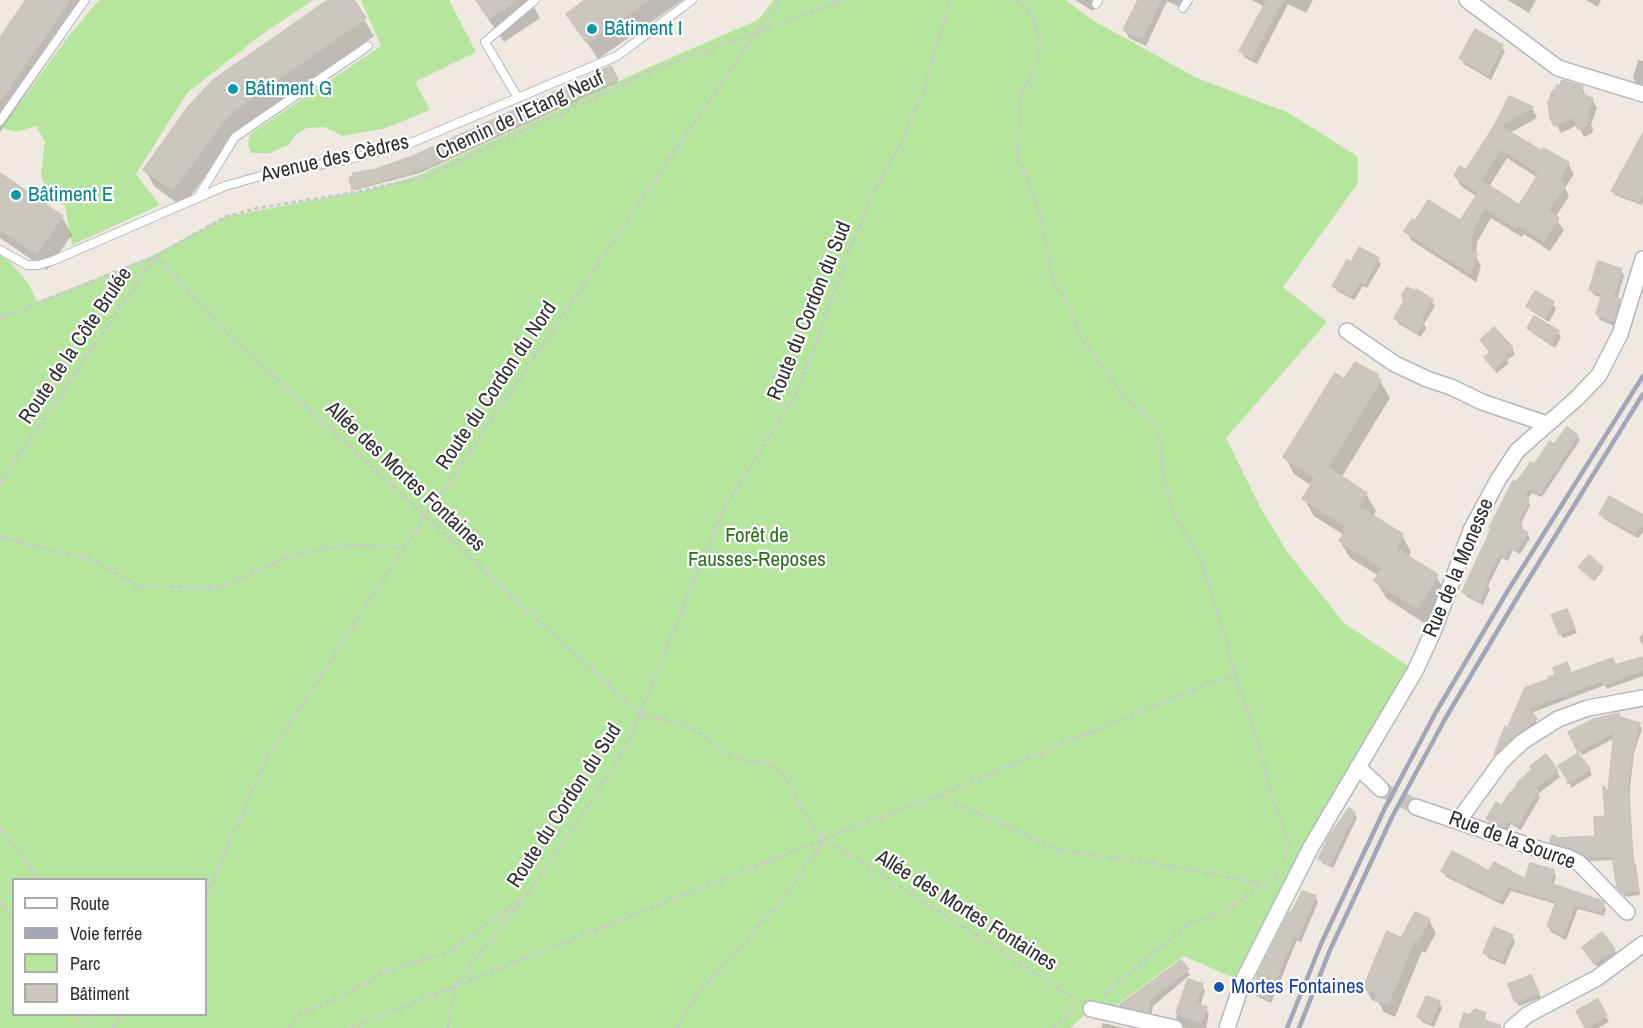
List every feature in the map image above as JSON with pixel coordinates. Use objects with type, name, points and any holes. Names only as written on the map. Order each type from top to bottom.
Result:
[{"type":"street","points":[[1467,0],[1558,68],[1643,94]]},
{"type":"street","name":"Rue de la Monesse","points":[[1227,1028],[1242,983],[1311,847],[1415,671],[1433,632],[1472,528],[1497,480],[1517,451],[1599,375],[1620,334],[1643,259]]},
{"type":"street","points":[[1347,331],[1395,364],[1427,380],[1546,424]]},
{"type":"street","points":[[1459,820],[1502,761],[1522,742],[1558,719],[1588,708],[1643,698]]},
{"type":"street","points":[[1358,767],[1381,789]]},
{"type":"street","name":"Rue de la Source","points":[[1416,807],[1579,862],[1627,912]]},
{"type":"street","points":[[1512,1028],[1527,1015],[1597,978],[1643,944]]},
{"type":"street","points":[[1091,1003],[1174,1028]]},
{"type":"lane","points":[[0,121],[85,0]]},
{"type":"lane","points":[[518,98],[485,42],[535,0]]},
{"type":"lane","name":"Avenue des Cèdres","points":[[0,250],[27,265],[45,263],[225,186],[268,174],[345,160],[406,144],[616,56],[692,0]]},
{"type":"lane","points":[[197,199],[234,137],[368,46]]},
{"type":"path","name":"Route du Cordon du Nord","points":[[207,893],[266,760],[404,548],[757,31],[781,0]]},
{"type":"path","name":"Chemin de l'Etang Neuf","points":[[0,318],[156,256],[225,218],[258,208],[340,195],[426,177],[654,70],[844,0]]},
{"type":"path","name":"Route du Cordon du Sud","points":[[455,986],[527,894],[574,828],[627,743],[722,512],[798,393],[850,249],[877,185],[902,144],[926,84],[950,0]]},
{"type":"path","points":[[1015,0],[1022,4],[1033,17],[1041,42],[1038,60],[1021,96],[1017,158],[1038,205],[1053,279],[1067,302],[1083,341],[1125,397],[1159,428],[1164,481],[1175,516],[1200,557],[1289,848],[1296,854],[1311,847]]},
{"type":"path","name":"Allée des Mortes Fontaines","points":[[156,256],[230,335],[640,714],[689,726],[708,738],[722,752],[744,760],[763,762],[780,771],[791,786],[808,820],[825,839],[1091,1003]]},
{"type":"path","name":"Route de la Côte Brulée","points":[[0,483],[156,256]]},
{"type":"path","points":[[0,537],[93,561],[140,587],[222,587],[296,554],[349,545],[404,548]]},
{"type":"path","points":[[350,1028],[939,795],[1212,682],[1235,676]]},
{"type":"path","points":[[939,795],[1059,850],[1164,865],[1265,884]]},
{"type":"path","points":[[0,829],[30,865],[36,878]]},
{"type":"path","points":[[677,1028],[699,994],[783,899],[825,839]]},
{"type":"path","points":[[1053,1028],[1091,1003],[1187,925],[1224,911],[1265,884],[1282,868],[1289,848]]},
{"type":"path","points":[[289,1028],[300,1014],[335,1000],[386,971],[449,952],[527,894]]},
{"type":"path","points":[[0,901],[12,919]]},
{"type":"path","points":[[448,1028],[455,986]]},
{"type":"path","points":[[112,1028],[120,1017]]},
{"type":"green space","points":[[99,0],[313,0],[261,35],[187,93],[136,174],[160,205],[72,245],[65,206],[47,193],[41,176],[45,141],[36,126],[17,132],[2,128],[67,38]]},
{"type":"green space","points":[[361,0],[449,0],[476,52],[415,82],[430,110],[386,128],[343,136],[324,127],[307,128],[296,134],[289,145],[269,153],[251,153],[248,144],[250,134],[381,46]]},
{"type":"green space","name":"Forêt de Fausses-Reposes","points":[[774,0],[1065,0],[1096,22],[1197,78],[1289,113],[1358,157],[1358,183],[1283,287],[1327,322],[1226,438],[1261,509],[1288,553],[1344,623],[1410,667],[1301,850],[1234,978],[1184,956],[1108,1011],[1091,1009],[1070,1028],[0,1028],[0,256],[8,260],[28,283],[37,302],[150,257],[225,217],[373,189],[417,176],[645,69],[758,20]]},
{"type":"building","points":[[26,0],[70,0],[0,101],[0,37]]},
{"type":"building","name":"Bâtiment G","points":[[328,0],[354,0],[366,18],[240,106],[222,123],[173,190],[143,170],[188,107],[213,80]]},
{"type":"building","points":[[476,0],[517,0],[489,18]]},
{"type":"building","name":"Bâtiment I","points":[[585,0],[649,0],[587,43],[566,14]]},
{"type":"building","points":[[1138,0],[1161,0],[1142,39],[1123,30]]},
{"type":"building","points":[[1267,0],[1283,0],[1252,58],[1239,51]]},
{"type":"building","points":[[1475,29],[1503,45],[1488,75],[1459,58]]},
{"type":"building","points":[[611,66],[618,79],[418,171],[352,189],[349,178],[353,176],[353,173],[376,169],[413,156]]},
{"type":"building","points":[[1562,80],[1583,86],[1581,93],[1593,99],[1587,115],[1589,119],[1587,125],[1578,129],[1572,117],[1554,126],[1550,118],[1548,103],[1553,90],[1557,85],[1560,86]]},
{"type":"building","points":[[1509,96],[1533,107],[1500,126],[1542,151],[1544,148],[1569,163],[1559,180],[1565,185],[1548,211],[1559,218],[1544,241],[1518,225],[1516,228],[1485,208],[1472,231],[1471,251],[1477,254],[1470,273],[1404,231],[1412,219],[1415,221],[1428,200],[1461,219],[1478,193],[1454,176],[1460,166],[1466,170],[1496,123]],"holes":[[[1501,149],[1539,173],[1519,205],[1481,180]]]},
{"type":"building","points":[[1643,133],[1643,194],[1639,202],[1611,191]]},
{"type":"building","name":"Bâtiment E","points":[[0,173],[63,216],[36,254],[0,229]]},
{"type":"building","points":[[1359,247],[1379,258],[1364,284],[1360,281],[1351,296],[1332,286],[1347,260],[1351,262]]},
{"type":"building","points":[[1598,261],[1622,269],[1613,297],[1620,299],[1613,322],[1596,314],[1602,294],[1589,290]]},
{"type":"building","points":[[1407,287],[1415,291],[1416,289],[1433,300],[1421,319],[1424,321],[1417,332],[1394,318],[1404,302],[1402,295]]},
{"type":"building","points":[[1535,291],[1554,302],[1545,318],[1526,306]]},
{"type":"building","points":[[1534,316],[1559,331],[1551,343],[1527,328]]},
{"type":"building","points":[[1494,327],[1513,348],[1494,369],[1484,357],[1490,352],[1480,340]]},
{"type":"building","points":[[1355,362],[1378,375],[1377,377],[1381,380],[1328,467],[1367,493],[1359,507],[1403,534],[1395,548],[1438,575],[1417,609],[1374,581],[1382,568],[1339,541],[1347,527],[1302,499],[1315,478],[1283,457],[1335,373],[1344,379]]},
{"type":"building","points":[[1567,427],[1578,435],[1540,493],[1529,489],[1524,495],[1529,500],[1518,521],[1522,522],[1519,528],[1528,533],[1517,550],[1510,547],[1505,557],[1500,554],[1485,582],[1488,583],[1480,601],[1462,592],[1491,529],[1489,528],[1513,481],[1516,482],[1531,462],[1534,464],[1550,441],[1554,444]]},
{"type":"building","points":[[1609,496],[1643,515],[1643,524],[1635,533],[1599,514]]},
{"type":"building","points":[[1589,555],[1603,567],[1592,579],[1578,567]]},
{"type":"building","points":[[1567,609],[1575,628],[1559,634],[1551,615]]},
{"type":"building","points":[[1643,657],[1643,670],[1603,685],[1601,681],[1529,708],[1537,719],[1515,735],[1494,755],[1505,726],[1507,729],[1525,688],[1555,675],[1553,668],[1567,662],[1571,673],[1613,658],[1615,665]]},
{"type":"building","points":[[1619,713],[1620,717],[1640,723],[1633,748],[1628,782],[1633,857],[1639,891],[1622,893],[1617,887],[1612,856],[1587,857],[1571,848],[1550,842],[1552,835],[1559,838],[1595,836],[1594,817],[1605,816],[1603,786],[1608,792],[1614,732],[1578,752],[1568,732],[1594,719]]},
{"type":"building","points":[[1578,753],[1590,769],[1567,784],[1568,780],[1558,766]]},
{"type":"building","points":[[1546,754],[1558,771],[1535,788],[1538,791],[1518,825],[1508,820],[1504,827],[1486,819],[1496,802],[1502,806],[1517,783],[1532,769],[1530,766]]},
{"type":"building","points":[[1349,808],[1355,812],[1330,865],[1318,859],[1328,838]]},
{"type":"building","points":[[1452,851],[1489,871],[1494,862],[1525,879],[1530,863],[1554,870],[1550,883],[1604,902],[1601,912],[1575,905],[1563,935],[1547,926],[1556,901],[1508,887],[1500,901],[1467,883],[1466,885],[1441,871]]},
{"type":"building","points":[[1302,891],[1316,896],[1298,938],[1294,936],[1268,999],[1251,992],[1259,971]]},
{"type":"building","points":[[1415,912],[1430,919],[1418,942],[1414,940],[1388,1005],[1375,1000],[1377,994],[1363,988],[1387,931],[1401,938]]},
{"type":"building","points":[[1494,927],[1513,935],[1502,961],[1483,953]]},
{"type":"building","points":[[1602,932],[1615,949],[1594,964],[1582,947]]},
{"type":"building","points":[[1181,960],[1189,969],[1150,1000],[1149,1012],[1119,1005]]},
{"type":"building","points":[[1531,975],[1539,993],[1515,1002],[1508,984]]},
{"type":"building","points":[[1188,979],[1203,984],[1196,1003],[1207,1007],[1201,1023],[1176,1013]]},
{"type":"building","points":[[1426,996],[1440,1001],[1431,1023],[1417,1017]]},
{"type":"building","points":[[1598,999],[1607,1016],[1585,1028],[1576,1011]]},
{"type":"building","points":[[1475,1009],[1486,1013],[1484,1020],[1500,1025],[1500,1028],[1459,1028],[1464,1013],[1470,1015]]},
{"type":"tunnel","points":[[1381,789],[1416,807]]},
{"type":"railway","points":[[1287,1028],[1321,944],[1384,810],[1436,712],[1507,592],[1643,376]]},
{"type":"railway","points":[[1299,1028],[1330,950],[1392,817],[1445,719],[1643,394]]},
{"type":"place","name":"Bâtiment I","points":[[592,29]]},
{"type":"place","name":"Bâtiment G","points":[[233,89]]},
{"type":"place","name":"Bâtiment E","points":[[16,195]]},
{"type":"place","name":"Mortes Fontaines","points":[[1219,987]]}]
